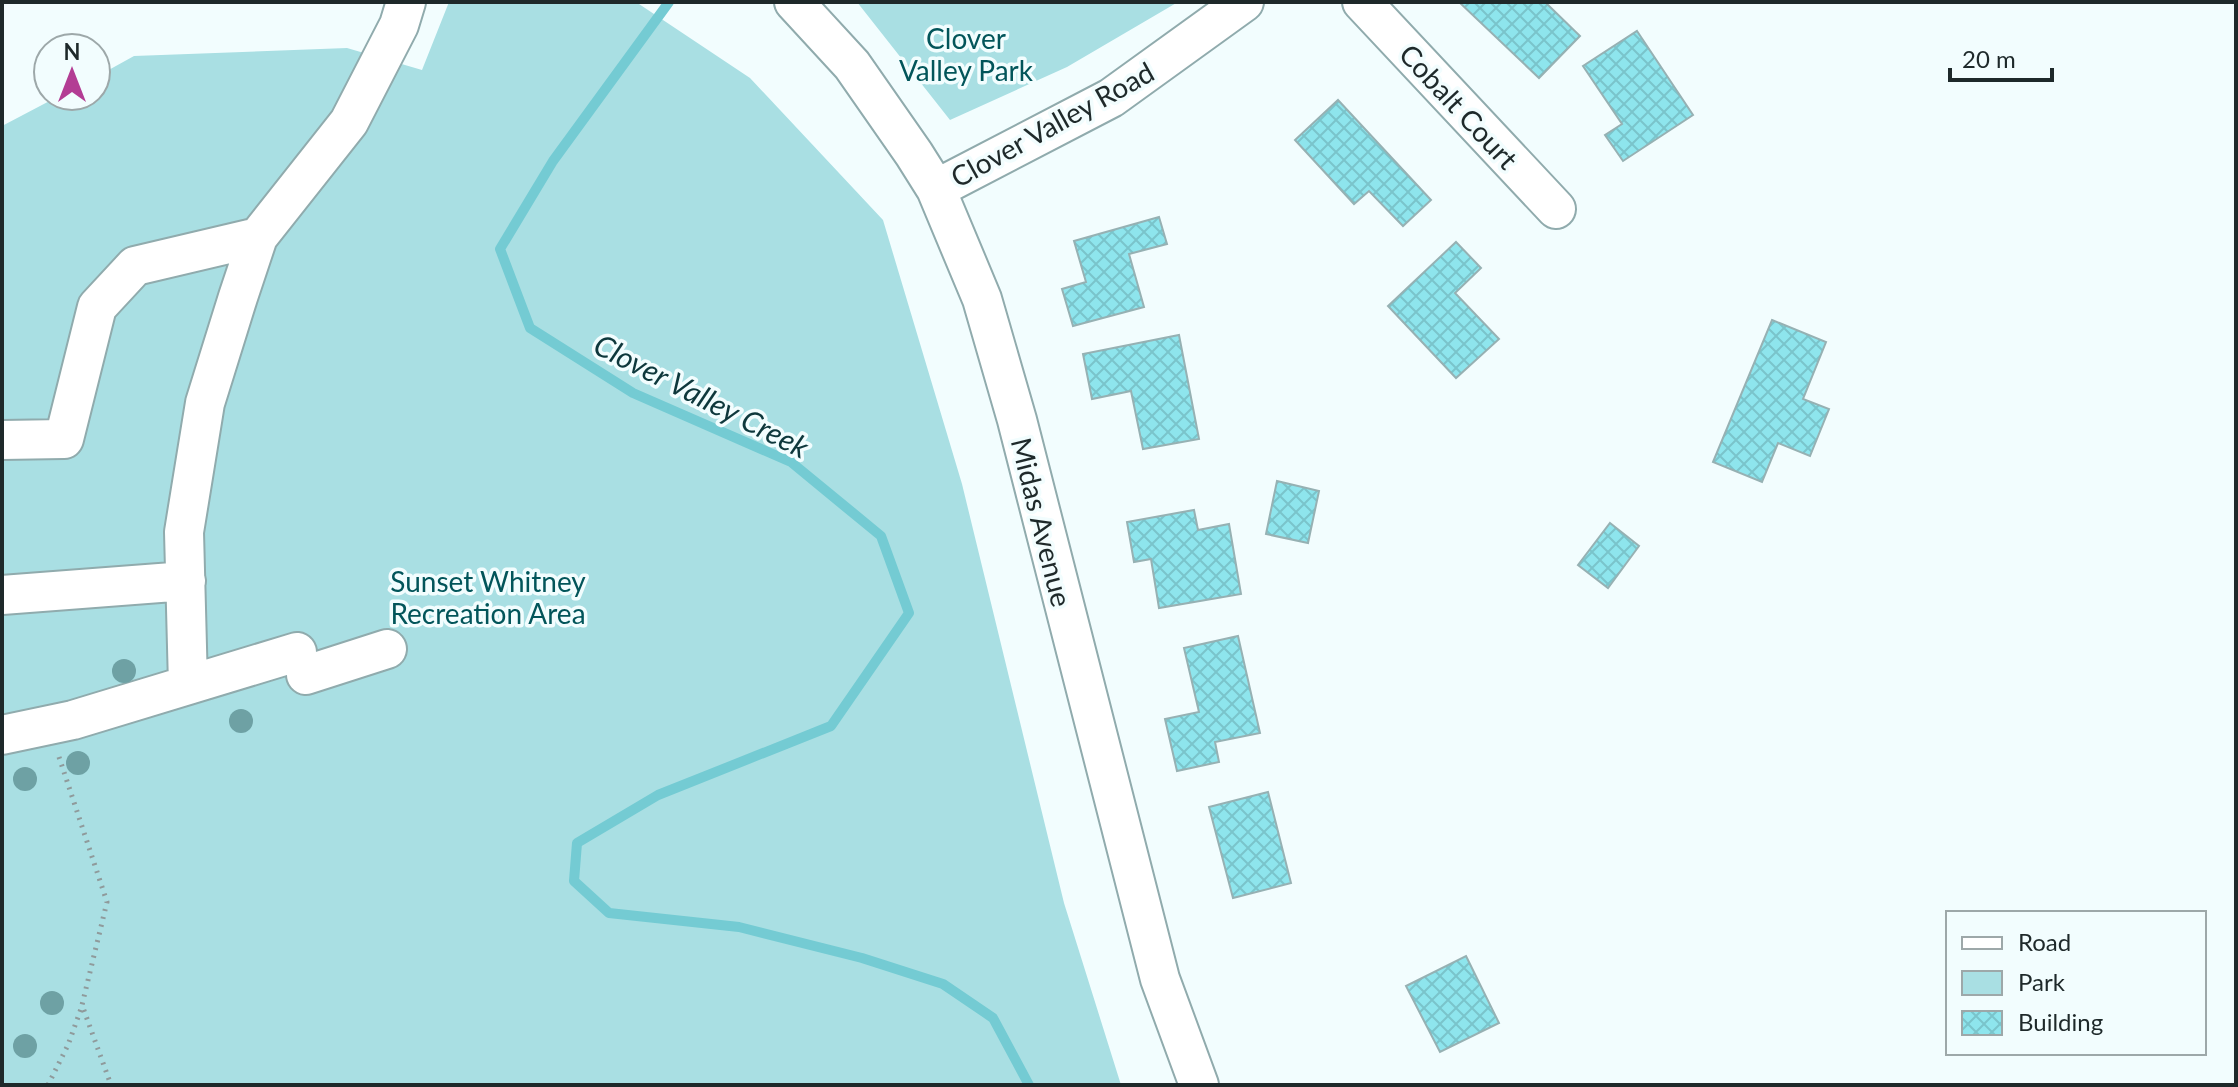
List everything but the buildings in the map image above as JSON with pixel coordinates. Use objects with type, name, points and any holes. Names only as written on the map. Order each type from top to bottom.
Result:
[{"type":"street","points":[[188,685],[184,532],[205,403],[258,237],[349,122],[399,25],[406,2]]},
{"type":"street","name":"Midas Avenue","points":[[794,2],[882,103],[936,189],[982,299],[1001,360],[1160,979],[1199,1085]]},
{"type":"street","name":"Clover Valley Road","points":[[936,189],[1111,98],[1244,2]]},
{"type":"street","name":"Cobalt Court","points":[[1362,2],[1556,209]]},
{"type":"street","points":[[2,440],[64,439],[97,307],[135,266],[258,237]]},
{"type":"street","points":[[2,595],[186,581]]},
{"type":"street","points":[[2,735],[48,726],[188,685],[387,649]]},
{"type":"path","points":[[48,726],[107,902],[82,1005],[68,1045],[48,1085]]},
{"type":"path","points":[[82,1005],[111,1085]]},
{"type":"green space","name":"Sunset Whitney Recreation Area","points":[[449,2],[636,2],[750,78],[883,220],[962,484],[1064,903],[1121,1085],[2,1085],[2,126],[32,110],[112,112],[112,68],[134,56],[347,48],[422,70]]},
{"type":"green space","name":"Clover Valley Park","points":[[857,2],[1178,2],[1067,67],[950,120]]},
{"type":"waterway","name":"Clover Valley Creek","points":[[669,2],[553,161],[500,249],[530,328],[633,393],[791,462],[881,536],[909,613],[831,726],[658,795],[577,843],[574,881],[609,913],[739,927],[862,958],[943,984],[993,1018],[1029,1085]]}]
